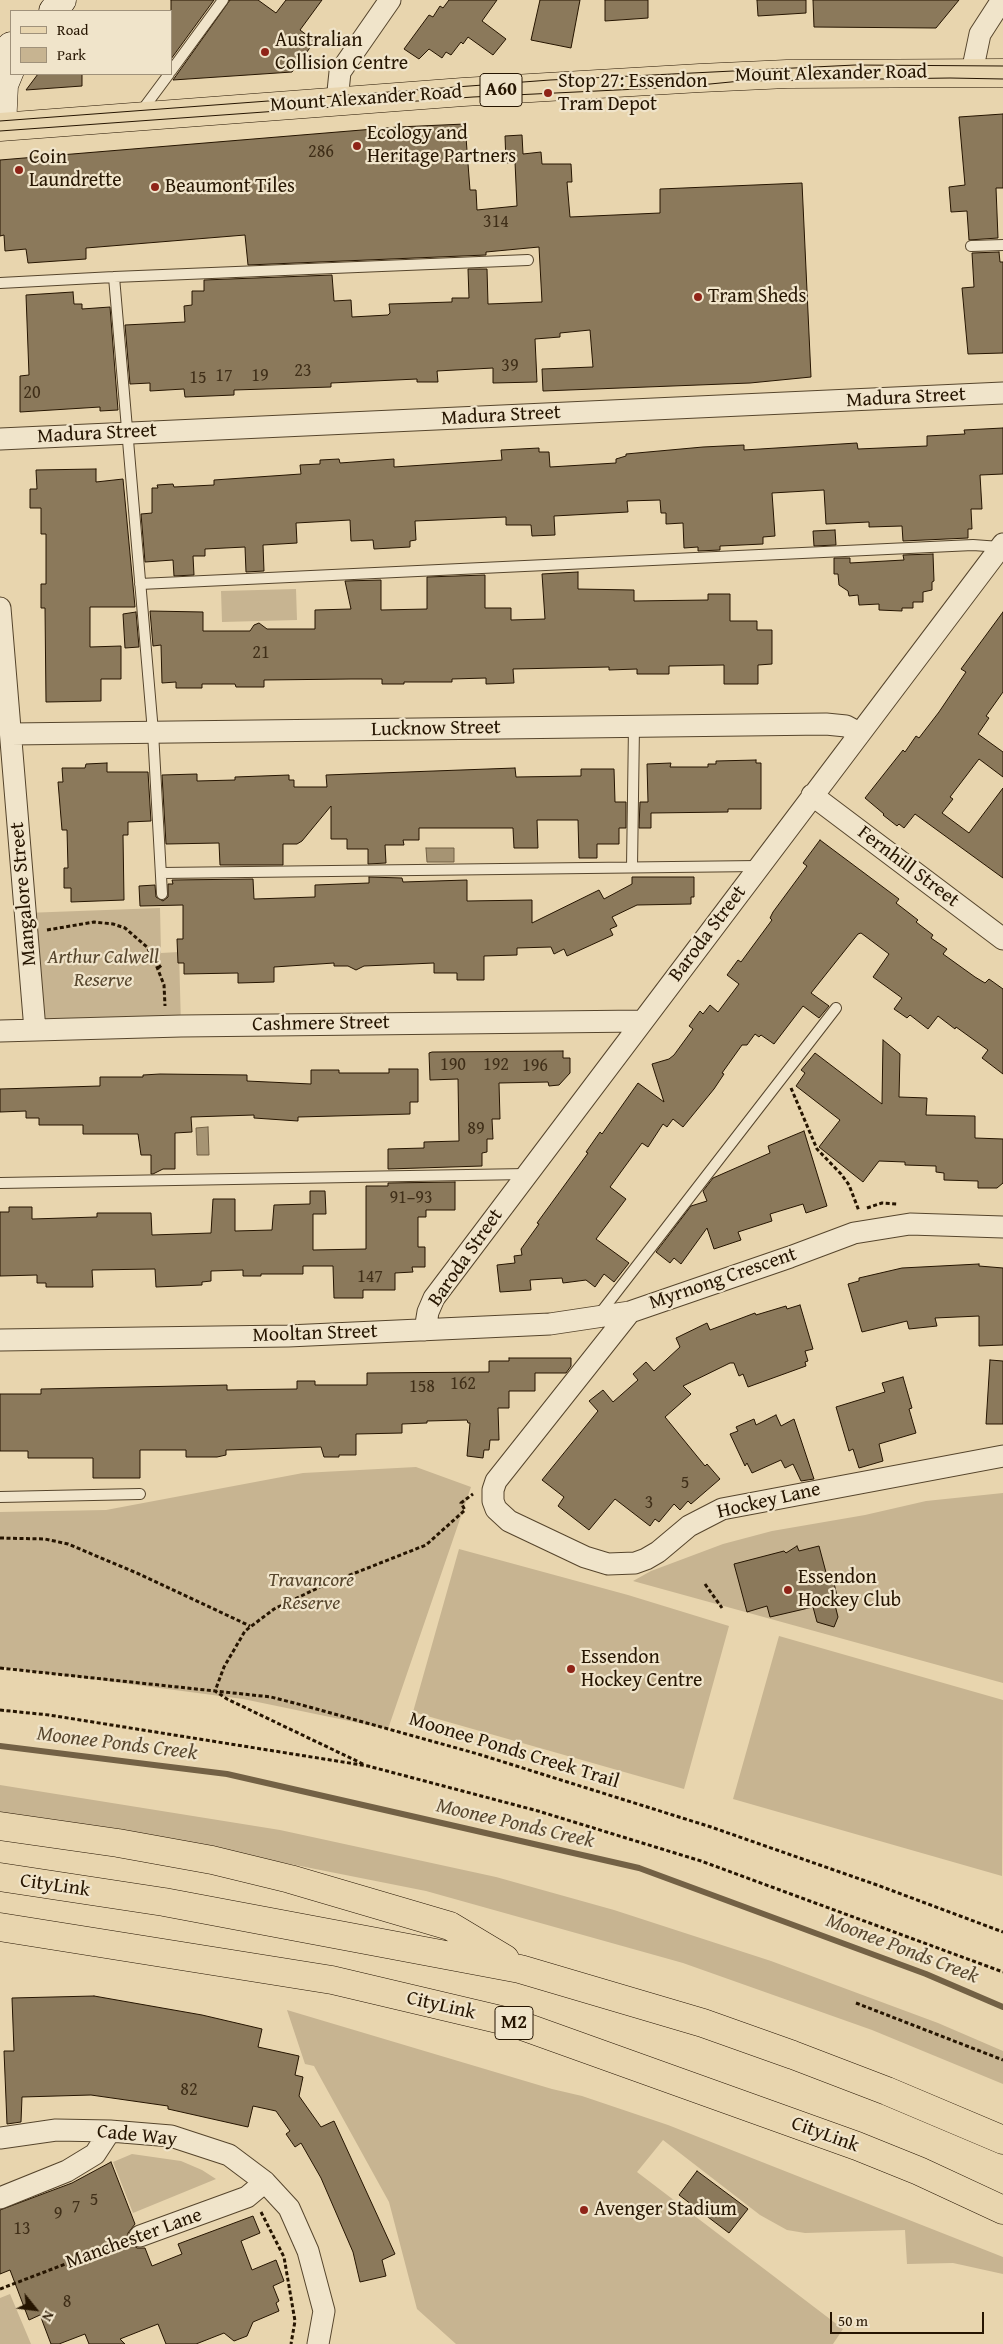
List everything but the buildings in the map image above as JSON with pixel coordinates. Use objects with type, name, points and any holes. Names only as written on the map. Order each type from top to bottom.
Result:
[{"type":"main road","name":"Mount Alexander Road","points":[[1,126],[337,101],[778,74],[1003,73]]},
{"type":"main road","points":[[0,1826],[136,1846],[212,1860],[290,1879],[450,1926],[520,1969]]},
{"type":"main road","name":"CityLink","points":[[0,1878],[164,1902],[520,1969],[703,2023],[887,2091],[1003,2140]]},
{"type":"main road","name":"CityLink","points":[[0,1927],[332,1980],[514,2023],[857,2146],[919,2171],[1003,2210]]},
{"type":"street","points":[[54,10],[62,0]]},
{"type":"street","points":[[337,101],[340,72],[390,0]]},
{"type":"street","points":[[972,72],[980,34],[1002,0]]},
{"type":"street","points":[[0,61],[10,47]]},
{"type":"street","points":[[1,126],[4,86],[10,71]]},
{"type":"street","name":"Madura Street","points":[[0,439],[1003,393]]},
{"type":"street","name":"Baroda Street","points":[[424,1330],[428,1312],[434,1298],[642,1020],[1002,546]]},
{"type":"street","name":"Mangalore Street","points":[[0,608],[35,1030]]},
{"type":"street","name":"Lucknow Street","points":[[11,734],[835,724],[846,726],[859,733]]},
{"type":"street","name":"Fernhill Street","points":[[812,795],[1003,939]]},
{"type":"street","name":"Cashmere Street","points":[[0,1031],[165,1026],[642,1020]]},
{"type":"street","name":"Myrnong Crescent","points":[[512,1462],[630,1312],[854,1233],[910,1224],[1003,1228]]},
{"type":"street","name":"Mooltan Street","points":[[0,1340],[288,1336],[424,1330],[550,1324],[630,1312]]},
{"type":"street","name":"Hockey Lane","points":[[512,1462],[496,1480],[492,1490],[493,1501],[502,1516],[518,1527],[585,1557],[608,1564],[621,1565],[646,1560],[686,1528],[705,1516],[722,1509],[1003,1456]]},
{"type":"street","name":"Cade Way","points":[[0,2138],[56,2130],[110,2131],[171,2136],[229,2155],[265,2182],[289,2208],[308,2251],[324,2311],[318,2344]]},
{"type":"street","points":[[0,2198],[66,2171],[95,2154],[110,2131]]},
{"type":"street","name":"Manchester Lane","points":[[140,2236],[247,2197],[265,2182]]},
{"type":"lane","points":[[172,69],[223,0]]},
{"type":"lane","points":[[138,116],[168,75]]},
{"type":"lane","points":[[971,246],[1003,245]]},
{"type":"lane","points":[[0,283],[528,260]]},
{"type":"lane","points":[[114,277],[153,732],[162,894]]},
{"type":"lane","points":[[140,584],[973,545],[1002,546]]},
{"type":"lane","points":[[632,867],[634,726]]},
{"type":"lane","points":[[161,873],[760,866]]},
{"type":"lane","points":[[596,1318],[836,1008]]},
{"type":"lane","points":[[0,1183],[526,1174]]},
{"type":"lane","points":[[0,1497],[140,1494]]},
{"type":"path","points":[[46,930],[94,922],[113,924],[124,928],[136,936],[147,947],[164,985],[165,1026]]},
{"type":"path","points":[[158,968],[163,964]]},
{"type":"path","points":[[786,1074],[816,1149],[841,1174],[849,1185],[858,1212]]},
{"type":"path","points":[[368,1766],[227,1699],[216,1691],[224,1667],[237,1641],[250,1626],[274,1609],[314,1590],[426,1545],[465,1510],[462,1503],[474,1492]]},
{"type":"path","points":[[0,1538],[45,1539],[68,1544],[139,1574],[250,1626]]},
{"type":"path","points":[[705,1584],[722,1608]]},
{"type":"path","name":"Moonee Ponds Creek Trail","points":[[0,1668],[271,1697],[478,1754],[711,1828],[878,1885],[1003,1932]]},
{"type":"path","points":[[0,1710],[50,1715],[368,1766],[538,1811],[701,1861],[1003,1972]]},
{"type":"path","points":[[856,2003],[1003,2060]]},
{"type":"path","points":[[260,2210],[286,2264],[295,2321],[291,2344]]},
{"type":"path","name":"Manchester Lane","points":[[0,2289],[140,2236]]},
{"type":"green space","points":[[296,589],[297,620],[222,622],[221,591]]},
{"type":"green space","name":"Arthur Calwell Reserve","points":[[160,908],[161,953],[179,952],[181,1026],[35,1030],[25,913]]},
{"type":"green space","name":"Travancore Reserve","points":[[416,1467],[471,1487],[388,1729],[243,1699],[0,1667],[0,1512],[106,1510],[303,1473]]},
{"type":"green space","points":[[1003,1493],[1003,1683],[633,1581],[651,1571],[723,1544],[772,1531],[865,1515],[926,1501]]},
{"type":"green space","name":"Essendon Hockey Centre","points":[[459,1549],[628,1595],[729,1626],[684,1789],[413,1712]]},
{"type":"green space","name":"Essendon Hockey Centre","points":[[779,1636],[1003,1700],[1002,1876],[733,1799]]},
{"type":"green space","points":[[0,1785],[280,1830],[496,1877],[614,1910],[771,1961],[938,2023],[1003,2051],[1003,2084],[872,2030],[683,1963],[426,1891],[255,1857],[0,1815]]},
{"type":"green space","points":[[287,2010],[552,2089],[582,2096],[668,2125],[1003,2257],[1003,2274],[953,2263],[907,2264],[905,2230],[805,2233],[787,2230],[760,2215],[663,2140],[637,2172],[843,2329],[833,2344],[456,2344],[417,2309],[389,2202],[314,2066],[305,2064]]},
{"type":"green space","points":[[132,2154],[181,2161],[202,2170],[216,2179],[133,2213],[113,2162]]},
{"type":"green space","points":[[10,2294],[31,2344],[0,2344],[0,2298]]},
{"type":"shaded area","points":[[426,848],[454,848],[454,862],[427,862]]},
{"type":"shaded area","points":[[208,1127],[209,1155],[197,1155],[196,1128]]},
{"type":"waterway","name":"Moonee Ponds Creek","points":[[0,1746],[227,1774],[639,1868],[926,1974],[1003,2007]]},
{"type":"tram line","points":[[0,121],[550,80],[855,65],[1003,66]]},
{"type":"tram line","points":[[0,131],[473,97],[679,87],[741,81],[1003,79]]},
{"type":"place","name":"Australian Collision Centre","points":[[265,52]]},
{"type":"place","name":"Stop 27: Essendon Tram Depot","points":[[548,93]]},
{"type":"place","name":"Ecology and Heritage Partners","points":[[357,146]]},
{"type":"place","name":"Coin Laundrette","points":[[19,170]]},
{"type":"place","name":"Beaumont Tiles","points":[[155,187]]},
{"type":"place","name":"Tram Sheds","points":[[698,297]]},
{"type":"place","name":"Essendon Hockey Club","points":[[788,1590]]},
{"type":"place","name":"Essendon Hockey Centre","points":[[571,1669]]},
{"type":"place","name":"Avenger Stadium","points":[[584,2210]]}]
